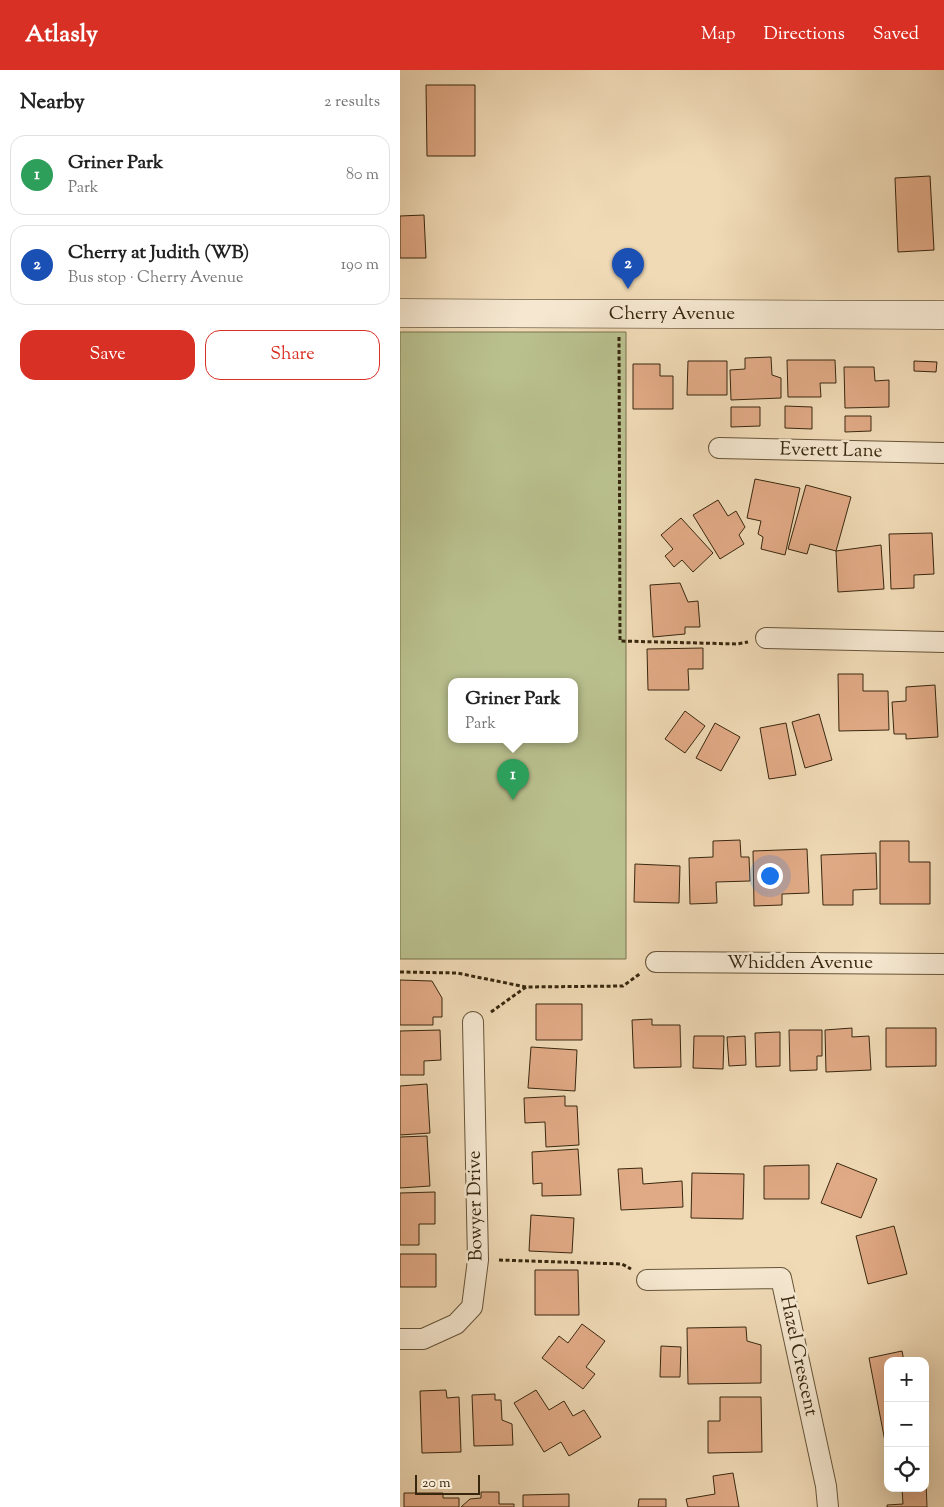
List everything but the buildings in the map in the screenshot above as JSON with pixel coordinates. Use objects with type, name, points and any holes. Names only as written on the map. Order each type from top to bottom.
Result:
[{"type":"street","name":"Cherry Avenue","points":[[400,313],[944,315]]},
{"type":"street","name":"Everett Lane","points":[[719,448],[944,453]]},
{"type":"street","points":[[766,638],[944,642]]},
{"type":"street","name":"Whidden Avenue","points":[[656,962],[944,964]]},
{"type":"street","name":"Bowyer Drive","points":[[400,1339],[423,1339],[456,1324],[472,1307],[478,1260],[473,1022]]},
{"type":"street","name":"Hazel Crescent","points":[[647,1280],[781,1278],[826,1486],[828,1507]]},
{"type":"path","points":[[619,314],[620,641],[737,644],[766,638]]},
{"type":"path","points":[[400,972],[457,973],[526,986],[623,986],[656,962]]},
{"type":"path","points":[[473,1022],[494,1011],[526,986]]},
{"type":"path","points":[[478,1260],[622,1264],[647,1280]]},
{"type":"green space","points":[[400,332],[626,332],[626,959],[400,959]]},
{"type":"place","name":"Cherry at Judith (WB)","points":[[628,289]]},
{"type":"place","name":"Griner Park","points":[[513,800]]}]
